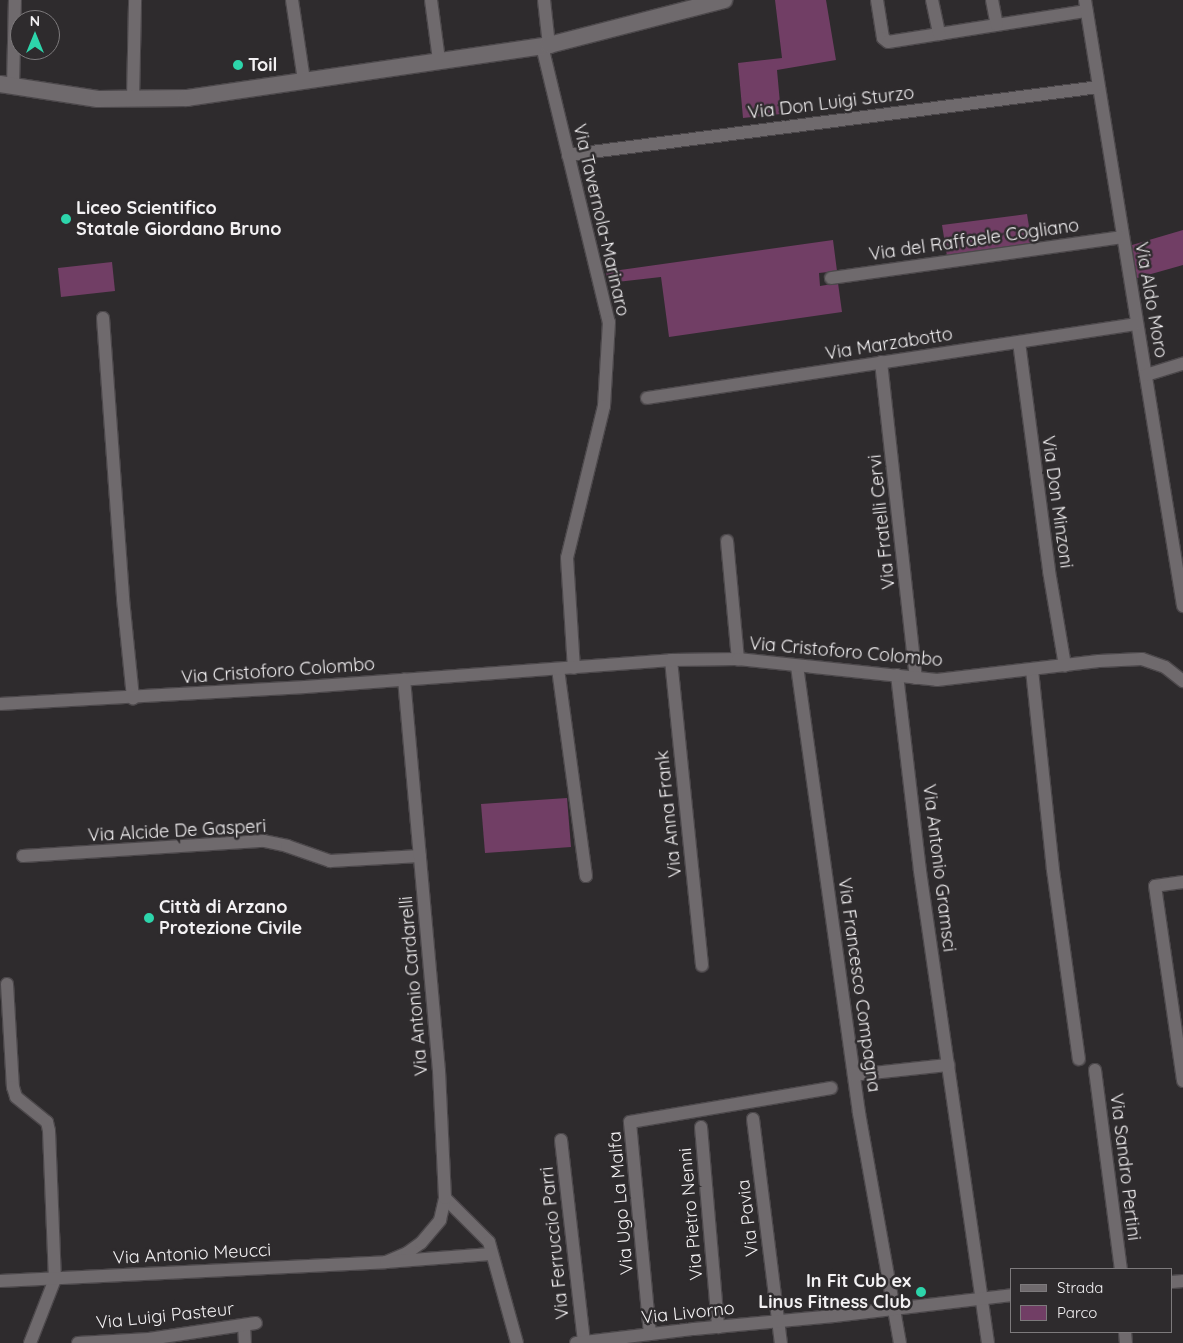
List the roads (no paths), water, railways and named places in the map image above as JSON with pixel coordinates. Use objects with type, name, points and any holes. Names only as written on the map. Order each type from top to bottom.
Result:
[{"type":"street","points":[[15,0],[7,85],[98,99],[187,98],[546,45],[724,0]]},
{"type":"street","points":[[133,99],[135,0]]},
{"type":"street","points":[[292,0],[304,80]]},
{"type":"street","points":[[430,0],[439,60]]},
{"type":"street","name":"Via Tavernola-Marinaro","points":[[544,0],[546,45],[568,155],[610,322],[604,406],[567,558],[574,668]]},
{"type":"street","points":[[877,0],[883,38],[888,42],[996,25],[1086,5]]},
{"type":"street","points":[[932,0],[940,34]]},
{"type":"street","points":[[992,0],[996,25]]},
{"type":"street","name":"Via Aldo Moro","points":[[1086,5],[1183,606]]},
{"type":"street","name":"Via Don Luigi Sturzo","points":[[568,155],[1099,87]]},
{"type":"street","name":"Via del Raffaele Cogliano","points":[[831,278],[1122,236]]},
{"type":"street","points":[[103,318],[123,599],[134,698]]},
{"type":"street","name":"Via Marzabotto","points":[[647,398],[1136,324]]},
{"type":"street","name":"Via Don Minzoni","points":[[1019,342],[1049,571],[1065,666]]},
{"type":"street","name":"Via Fratelli Cervi","points":[[881,362],[916,678]]},
{"type":"street","points":[[1146,375],[1183,364]]},
{"type":"street","points":[[727,541],[738,659]]},
{"type":"street","name":"Via Cristoforo Colombo","points":[[0,704],[134,698],[671,660],[738,659],[936,680],[1121,659],[1142,659],[1165,667],[1183,681]]},
{"type":"street","name":"Via Anna Frank","points":[[671,660],[702,965]]},
{"type":"street","name":"Via Francesco Compagna","points":[[797,666],[859,1114],[900,1343]]},
{"type":"street","points":[[558,669],[586,876]]},
{"type":"street","points":[[1032,670],[1053,870],[1079,1059]]},
{"type":"street","name":"Via Antonio Gramsci","points":[[897,675],[920,871],[988,1343]]},
{"type":"street","name":"Via Antonio Cardarelli","points":[[386,1262],[407,1253],[421,1243],[440,1220],[445,1198],[439,1071],[404,680]]},
{"type":"street","name":"Via Alcide De Gasperi","points":[[23,856],[264,841],[287,846],[330,861],[420,856]]},
{"type":"street","points":[[1183,882],[1155,886],[1183,1080]]},
{"type":"street","points":[[7,984],[13,1086],[16,1097],[47,1122],[50,1131],[55,1279],[30,1343]]},
{"type":"street","points":[[854,1075],[948,1066]]},
{"type":"street","name":"Via Sandro Pertini","points":[[1095,1070],[1121,1268]]},
{"type":"street","name":"Via Ugo La Malfa","points":[[650,1334],[630,1122],[831,1088]]},
{"type":"street","name":"Via Pavia","points":[[753,1119],[781,1343]]},
{"type":"street","name":"Via Pietro Nenni","points":[[701,1127],[718,1326]]},
{"type":"street","name":"Via Ferruccio Parri","points":[[561,1140],[580,1342]]},
{"type":"street","points":[[445,1198],[490,1248],[517,1343]]},
{"type":"street","points":[[386,1262],[490,1248]]},
{"type":"street","name":"Via Antonio Meucci","points":[[0,1281],[386,1262]]},
{"type":"street","name":"Via Livorno","points":[[580,1342],[1010,1295]]},
{"type":"street","name":"Via Luigi Pasteur","points":[[78,1343],[149,1339],[250,1324],[245,1343]]},
{"type":"place","name":"Toil","points":[[238,65]]},
{"type":"place","name":"Liceo Scientifico Statale Giordano Bruno","points":[[66,219]]},
{"type":"place","name":"Città di Arzano Protezione Civile","points":[[149,918]]},
{"type":"place","name":"In Fit Cub ex Linus Fitness Club","points":[[921,1292]]}]
